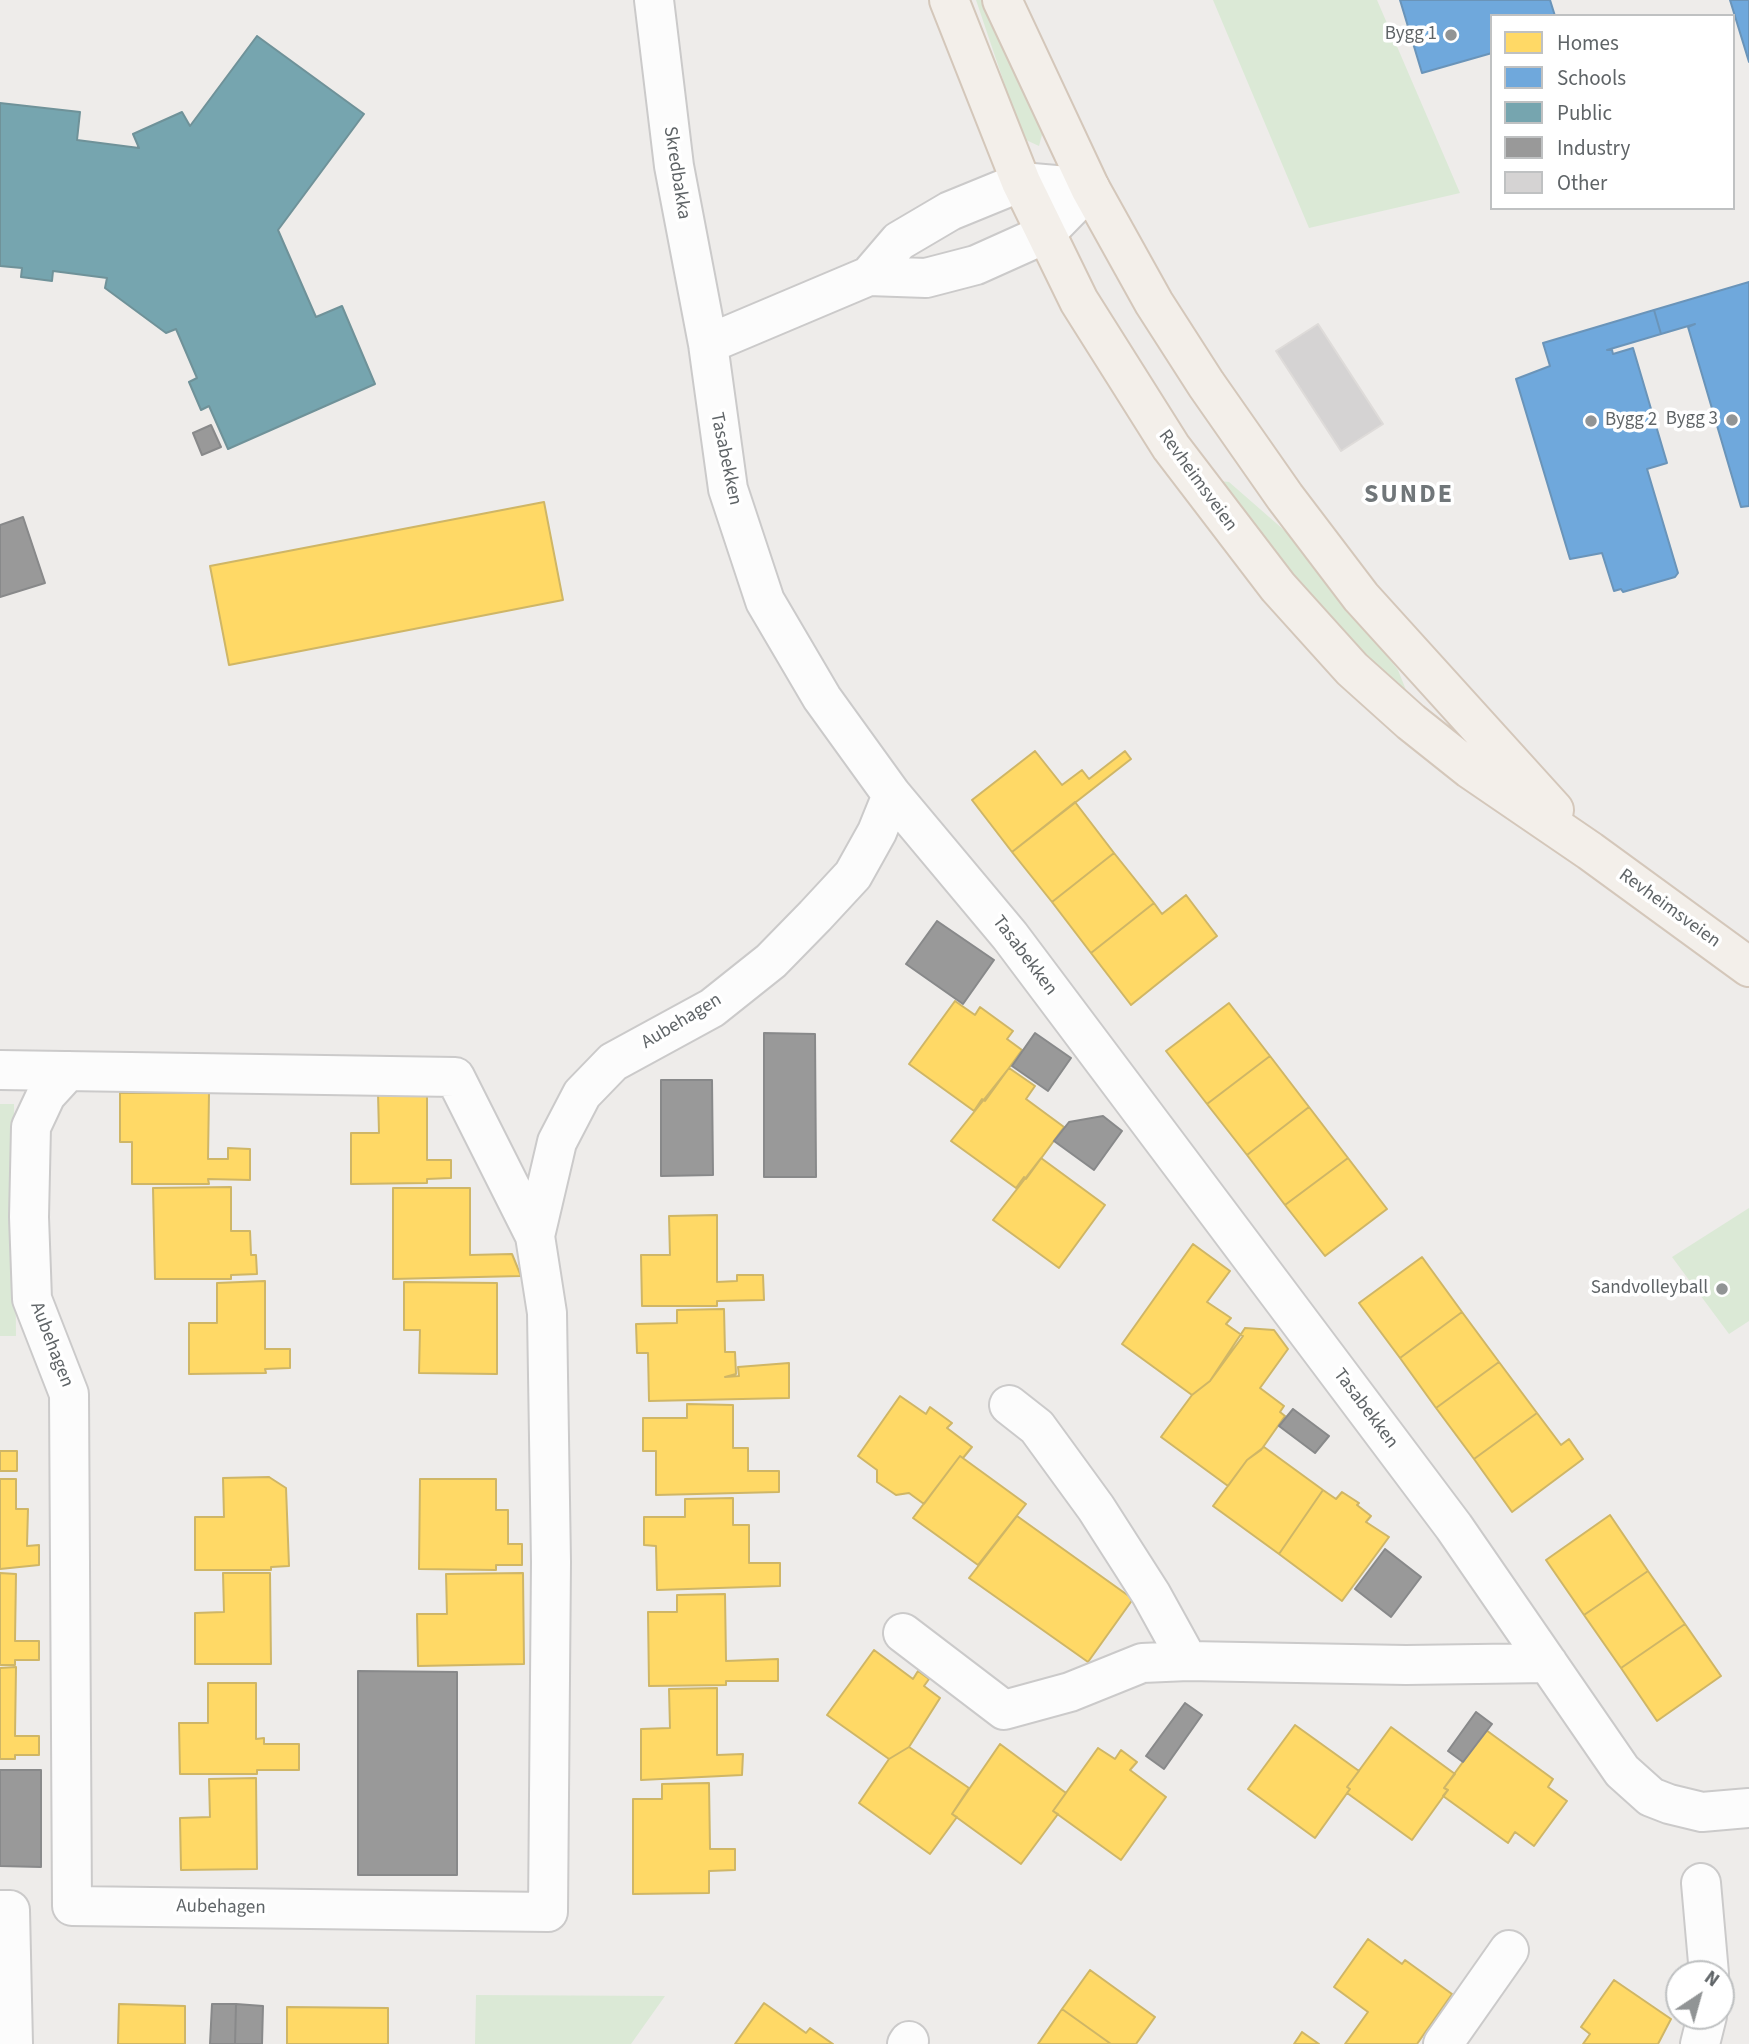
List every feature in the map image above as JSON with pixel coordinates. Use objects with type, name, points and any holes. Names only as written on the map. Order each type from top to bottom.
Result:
[{"type":"main road","name":"Revheimsveien","points":[[949,0],[1021,182],[1079,301],[1128,383],[1171,447],[1279,587],[1352,669],[1411,722],[1470,769],[1590,851],[1749,967]]},
{"type":"main road","name":"Revheimsveien","points":[[1002,0],[1090,188],[1154,303],[1206,384],[1285,497],[1361,597],[1590,851]]},
{"type":"street","name":"Skredbakka","points":[[654,0],[674,166],[708,344]]},
{"type":"street","points":[[869,276],[899,241],[950,211],[1021,182],[1090,188]]},
{"type":"street","points":[[708,344],[869,276],[926,278],[976,265],[1045,234],[1090,188]]},
{"type":"street","name":"Tasabekken","points":[[708,344],[728,489],[765,601],[822,698],[892,795],[1010,936],[1454,1527],[1622,1771],[1651,1797],[1702,1812],[1749,1808]]},
{"type":"street","name":"Aubehagen","points":[[535,1236],[557,1142],[582,1094],[613,1062],[712,1008],[771,961],[853,875],[877,832],[892,795]]},
{"type":"street","name":"Aubehagen","points":[[0,1070],[68,1071],[455,1077],[535,1236],[547,1313],[551,1562],[548,1912],[72,1906],[69,1394],[32,1299],[29,1217],[31,1127],[46,1095],[68,1071]]},
{"type":"street","points":[[1009,1405],[1037,1427],[1096,1508],[1151,1594],[1188,1661]]},
{"type":"street","points":[[903,1633],[1004,1710],[1070,1692],[1142,1663],[1548,1663]]},
{"type":"street","points":[[1701,1883],[1708,1960]]},
{"type":"street","points":[[0,1910],[10,1910],[13,2044]]},
{"type":"street","points":[[1443,2044],[1509,1950]]},
{"type":"green space","points":[[976,0],[992,0],[1043,131],[1039,146],[1026,140],[1019,127]]},
{"type":"green space","points":[[1213,0],[1377,0],[1460,193],[1309,228]]},
{"type":"green space","points":[[1220,481],[1229,482],[1300,544],[1398,670],[1406,690],[1402,691],[1391,684],[1306,594]]},
{"type":"green space","points":[[0,1104],[14,1104],[16,1336],[0,1336]]},
{"type":"green space","name":"Sandvolleyball","points":[[1749,1208],[1749,1321],[1729,1334],[1672,1257]]},
{"type":"green space","points":[[476,1995],[665,1996],[631,2044],[475,2044]]},
{"type":"building: Homes","points":[[544,502],[563,600],[229,665],[210,566]]},
{"type":"building: Homes","points":[[1035,751],[1062,785],[1082,770],[1089,779],[1125,751],[1131,759],[1012,852],[972,800]]},
{"type":"building: Homes","points":[[1075,802],[1114,853],[1052,902],[1012,852]]},
{"type":"building: Homes","points":[[1114,853],[1154,903],[1091,953],[1052,902]]},
{"type":"building: Homes","points":[[1186,895],[1217,936],[1131,1005],[1091,953],[1154,903],[1162,914]]},
{"type":"building: Homes","points":[[955,1001],[975,1015],[980,1007],[1013,1031],[1007,1039],[1022,1050],[985,1101],[982,1099],[974,1111],[909,1064]]},
{"type":"building: Homes","points":[[1229,1003],[1270,1056],[1207,1104],[1166,1051]]},
{"type":"building: Homes","points":[[1270,1056],[1309,1107],[1247,1155],[1207,1104]]},
{"type":"building: Homes","points":[[1009,1068],[1035,1086],[1026,1099],[1064,1127],[1026,1179],[1024,1177],[1016,1188],[951,1141]]},
{"type":"building: Homes","points":[[427,1092],[427,1160],[451,1160],[451,1178],[427,1179],[427,1183],[351,1184],[351,1133],[379,1133],[378,1093]]},
{"type":"building: Homes","points":[[120,1093],[209,1093],[208,1159],[228,1159],[228,1148],[250,1149],[250,1180],[208,1179],[209,1184],[132,1184],[132,1142],[120,1142]]},
{"type":"building: Homes","points":[[1309,1107],[1348,1158],[1285,1205],[1247,1155]]},
{"type":"building: Homes","points":[[1041,1158],[1105,1205],[1059,1268],[993,1220]]},
{"type":"building: Homes","points":[[1348,1158],[1387,1209],[1325,1256],[1285,1205]]},
{"type":"building: Homes","points":[[231,1187],[231,1231],[250,1231],[251,1255],[256,1255],[257,1274],[231,1275],[231,1279],[155,1279],[153,1188]]},
{"type":"building: Homes","points":[[393,1188],[470,1188],[470,1255],[512,1254],[521,1276],[393,1279]]},
{"type":"building: Homes","points":[[717,1215],[717,1282],[737,1281],[737,1275],[763,1275],[764,1300],[717,1301],[717,1306],[642,1306],[641,1255],[670,1255],[669,1216]]},
{"type":"building: Homes","points":[[1193,1244],[1230,1271],[1207,1302],[1231,1318],[1226,1324],[1243,1336],[1210,1381],[1192,1395],[1122,1344]]},
{"type":"building: Homes","points":[[1422,1257],[1462,1312],[1400,1358],[1359,1303]]},
{"type":"building: Homes","points":[[265,1281],[265,1349],[290,1349],[290,1368],[265,1369],[266,1373],[189,1374],[189,1323],[217,1323],[217,1283]]},
{"type":"building: Homes","points":[[404,1282],[497,1283],[497,1374],[419,1373],[420,1330],[404,1330]]},
{"type":"building: Homes","points":[[724,1309],[725,1352],[735,1352],[736,1374],[725,1377],[739,1376],[738,1367],[789,1363],[789,1398],[649,1401],[648,1353],[637,1353],[636,1324],[677,1323],[677,1310]]},
{"type":"building: Homes","points":[[1462,1312],[1499,1362],[1436,1408],[1400,1358]]},
{"type":"building: Homes","points":[[1245,1328],[1274,1330],[1288,1349],[1260,1388],[1284,1406],[1280,1412],[1285,1416],[1261,1450],[1247,1460],[1228,1486],[1161,1437],[1192,1395],[1210,1381]]},
{"type":"building: Homes","points":[[1499,1362],[1537,1413],[1474,1459],[1436,1408]]},
{"type":"building: Homes","points":[[900,1396],[926,1414],[930,1407],[952,1423],[947,1428],[972,1447],[963,1458],[960,1456],[924,1504],[909,1493],[896,1495],[877,1482],[877,1470],[858,1456]]},
{"type":"building: Homes","points":[[687,1404],[733,1405],[733,1448],[748,1448],[748,1471],[779,1471],[779,1492],[656,1495],[656,1451],[643,1451],[643,1418],[687,1418]]},
{"type":"building: Homes","points":[[1537,1413],[1561,1445],[1569,1439],[1583,1459],[1512,1512],[1474,1459]]},
{"type":"building: Homes","points":[[1264,1447],[1323,1490],[1279,1554],[1213,1506],[1247,1460]]},
{"type":"building: Homes","points":[[0,1451],[17,1451],[17,1471],[0,1471]]},
{"type":"building: Homes","points":[[960,1456],[1026,1504],[978,1565],[913,1518]]},
{"type":"building: Homes","points":[[269,1477],[286,1488],[289,1566],[271,1567],[271,1570],[195,1570],[195,1517],[224,1517],[223,1478]]},
{"type":"building: Homes","points":[[0,1479],[16,1479],[16,1509],[28,1509],[27,1546],[39,1545],[39,1565],[0,1569]]},
{"type":"building: Homes","points":[[420,1479],[496,1479],[496,1510],[508,1510],[508,1544],[522,1544],[522,1565],[496,1565],[496,1570],[419,1569]]},
{"type":"building: Homes","points":[[1323,1490],[1336,1499],[1342,1492],[1359,1503],[1357,1505],[1371,1516],[1366,1522],[1389,1537],[1342,1601],[1279,1554]]},
{"type":"building: Homes","points":[[733,1498],[733,1525],[749,1525],[749,1563],[780,1563],[780,1586],[657,1590],[656,1546],[644,1545],[644,1517],[685,1517],[685,1499]]},
{"type":"building: Homes","points":[[1610,1515],[1648,1571],[1584,1615],[1546,1560]]},
{"type":"building: Homes","points":[[1017,1516],[1133,1599],[1088,1662],[969,1578]]},
{"type":"building: Homes","points":[[1648,1571],[1685,1624],[1621,1668],[1584,1615]]},
{"type":"building: Homes","points":[[0,1573],[16,1574],[15,1641],[39,1641],[39,1660],[15,1660],[15,1665],[0,1665]]},
{"type":"building: Homes","points":[[223,1573],[270,1573],[271,1664],[195,1664],[195,1613],[224,1612]]},
{"type":"building: Homes","points":[[523,1573],[524,1664],[418,1666],[417,1614],[447,1614],[446,1574]]},
{"type":"building: Homes","points":[[725,1594],[726,1661],[778,1659],[778,1681],[649,1686],[648,1612],[677,1612],[677,1595]]},
{"type":"building: Homes","points":[[1685,1624],[1721,1676],[1657,1721],[1621,1668]]},
{"type":"building: Homes","points":[[874,1650],[913,1679],[918,1671],[929,1679],[924,1686],[940,1698],[909,1747],[889,1759],[827,1715]]},
{"type":"building: Homes","points":[[16,1667],[15,1736],[39,1736],[39,1755],[15,1755],[15,1759],[0,1759],[0,1668]]},
{"type":"building: Homes","points":[[208,1683],[256,1683],[256,1739],[264,1738],[264,1744],[299,1744],[299,1770],[257,1770],[257,1774],[180,1774],[179,1723],[208,1723]]},
{"type":"building: Homes","points":[[717,1688],[717,1755],[743,1754],[742,1775],[641,1780],[641,1729],[670,1728],[669,1689]]},
{"type":"building: Homes","points":[[1295,1725],[1359,1771],[1347,1787],[1350,1789],[1315,1838],[1248,1789]]},
{"type":"building: Homes","points":[[1391,1727],[1455,1774],[1444,1788],[1448,1790],[1412,1840],[1347,1793],[1350,1789],[1347,1787]]},
{"type":"building: Homes","points":[[1486,1730],[1553,1779],[1548,1787],[1567,1801],[1534,1846],[1515,1832],[1508,1843],[1443,1796],[1448,1790],[1444,1788]]},
{"type":"building: Homes","points":[[1000,1744],[1066,1793],[1053,1811],[1058,1814],[1021,1864],[952,1814]]},
{"type":"building: Homes","points":[[909,1747],[969,1788],[952,1814],[957,1817],[930,1854],[859,1803],[889,1759]]},
{"type":"building: Homes","points":[[1098,1748],[1115,1759],[1121,1750],[1137,1762],[1130,1770],[1166,1797],[1121,1860],[1053,1811]]},
{"type":"building: Homes","points":[[256,1778],[257,1869],[181,1870],[180,1818],[210,1817],[209,1779]]},
{"type":"building: Homes","points":[[709,1783],[710,1849],[735,1849],[735,1870],[709,1871],[709,1893],[633,1894],[633,1799],[662,1799],[662,1784]]},
{"type":"building: Homes","points":[[1368,1939],[1402,1964],[1405,1960],[1452,1994],[1417,2044],[1345,2044],[1368,2012],[1334,1987]]},
{"type":"building: Homes","points":[[1090,1970],[1155,2017],[1136,2044],[1111,2044],[1062,2009]]},
{"type":"building: Homes","points":[[1614,1980],[1665,2015],[1665,2030],[1658,2044],[1583,2044],[1590,2034],[1581,2027]]},
{"type":"building: Homes","points":[[764,2003],[806,2033],[810,2028],[833,2044],[735,2044]]},
{"type":"building: Homes","points":[[119,2004],[185,2006],[185,2044],[118,2044]]},
{"type":"building: Homes","points":[[287,2007],[388,2008],[388,2044],[287,2044]]},
{"type":"building: Homes","points":[[1062,2009],[1111,2044],[1038,2044]]},
{"type":"building: Homes","points":[[1302,2032],[1319,2044],[1294,2044]]},
{"type":"building: Schools","name":"Bygg 1","points":[[1400,0],[1550,0],[1554,14],[1490,14],[1490,54],[1422,73]]},
{"type":"building: Schools","points":[[1730,0],[1749,0],[1749,62],[1735,14]]},
{"type":"building: Schools","name":"Bygg 3","points":[[1749,282],[1749,506],[1741,507],[1688,327],[1695,324],[1661,334],[1654,310]]},
{"type":"building: Schools","name":"Bygg 2","points":[[1654,310],[1661,334],[1607,350],[1612,350],[1613,354],[1633,348],[1667,463],[1647,469],[1678,573],[1675,577],[1623,592],[1621,589],[1614,591],[1602,553],[1570,559],[1516,379],[1550,366],[1543,343]]},
{"type":"building: Public","points":[[257,36],[364,114],[278,230],[316,317],[342,306],[375,384],[228,449],[209,406],[201,410],[189,382],[197,378],[176,329],[166,333],[105,288],[107,278],[53,271],[52,281],[21,277],[22,268],[0,266],[0,103],[80,112],[77,140],[139,148],[133,134],[182,112],[190,126]]},
{"type":"building: Industry","points":[[211,425],[221,447],[202,455],[193,433]]},
{"type":"building: Industry","points":[[23,517],[45,583],[0,597],[0,525]]},
{"type":"building: Industry","points":[[937,921],[994,960],[963,1004],[906,964]]},
{"type":"building: Industry","points":[[764,1033],[815,1034],[816,1177],[764,1177]]},
{"type":"building: Industry","points":[[1035,1033],[1071,1058],[1048,1091],[1012,1066]]},
{"type":"building: Industry","points":[[661,1080],[712,1080],[713,1175],[661,1176]]},
{"type":"building: Industry","points":[[1103,1116],[1122,1131],[1094,1170],[1054,1141],[1069,1122]]},
{"type":"building: Industry","points":[[1293,1409],[1329,1436],[1315,1453],[1279,1426]]},
{"type":"building: Industry","points":[[1385,1549],[1421,1577],[1391,1617],[1355,1589]]},
{"type":"building: Industry","points":[[358,1671],[457,1672],[457,1875],[358,1875]]},
{"type":"building: Industry","points":[[1185,1703],[1202,1715],[1164,1769],[1146,1756]]},
{"type":"building: Industry","points":[[1476,1712],[1492,1724],[1463,1762],[1448,1751]]},
{"type":"building: Industry","points":[[0,1770],[41,1770],[41,1867],[0,1866]]},
{"type":"building: Industry","points":[[212,2004],[236,2004],[235,2044],[210,2044]]},
{"type":"building: Industry","points":[[236,2004],[263,2006],[262,2044],[235,2044]]},
{"type":"building: Other","points":[[1318,324],[1383,424],[1341,451],[1276,351]]},
{"type":"place","name":"Bygg 1","points":[[1451,35]]},
{"type":"place","name":"Bygg 3","points":[[1732,420]]},
{"type":"place","name":"Bygg 2","points":[[1591,421]]},
{"type":"place","name":"Sandvolleyball","points":[[1722,1289]]},
{"type":"district","name":"SUNDE","points":[[1409,496]]}]
